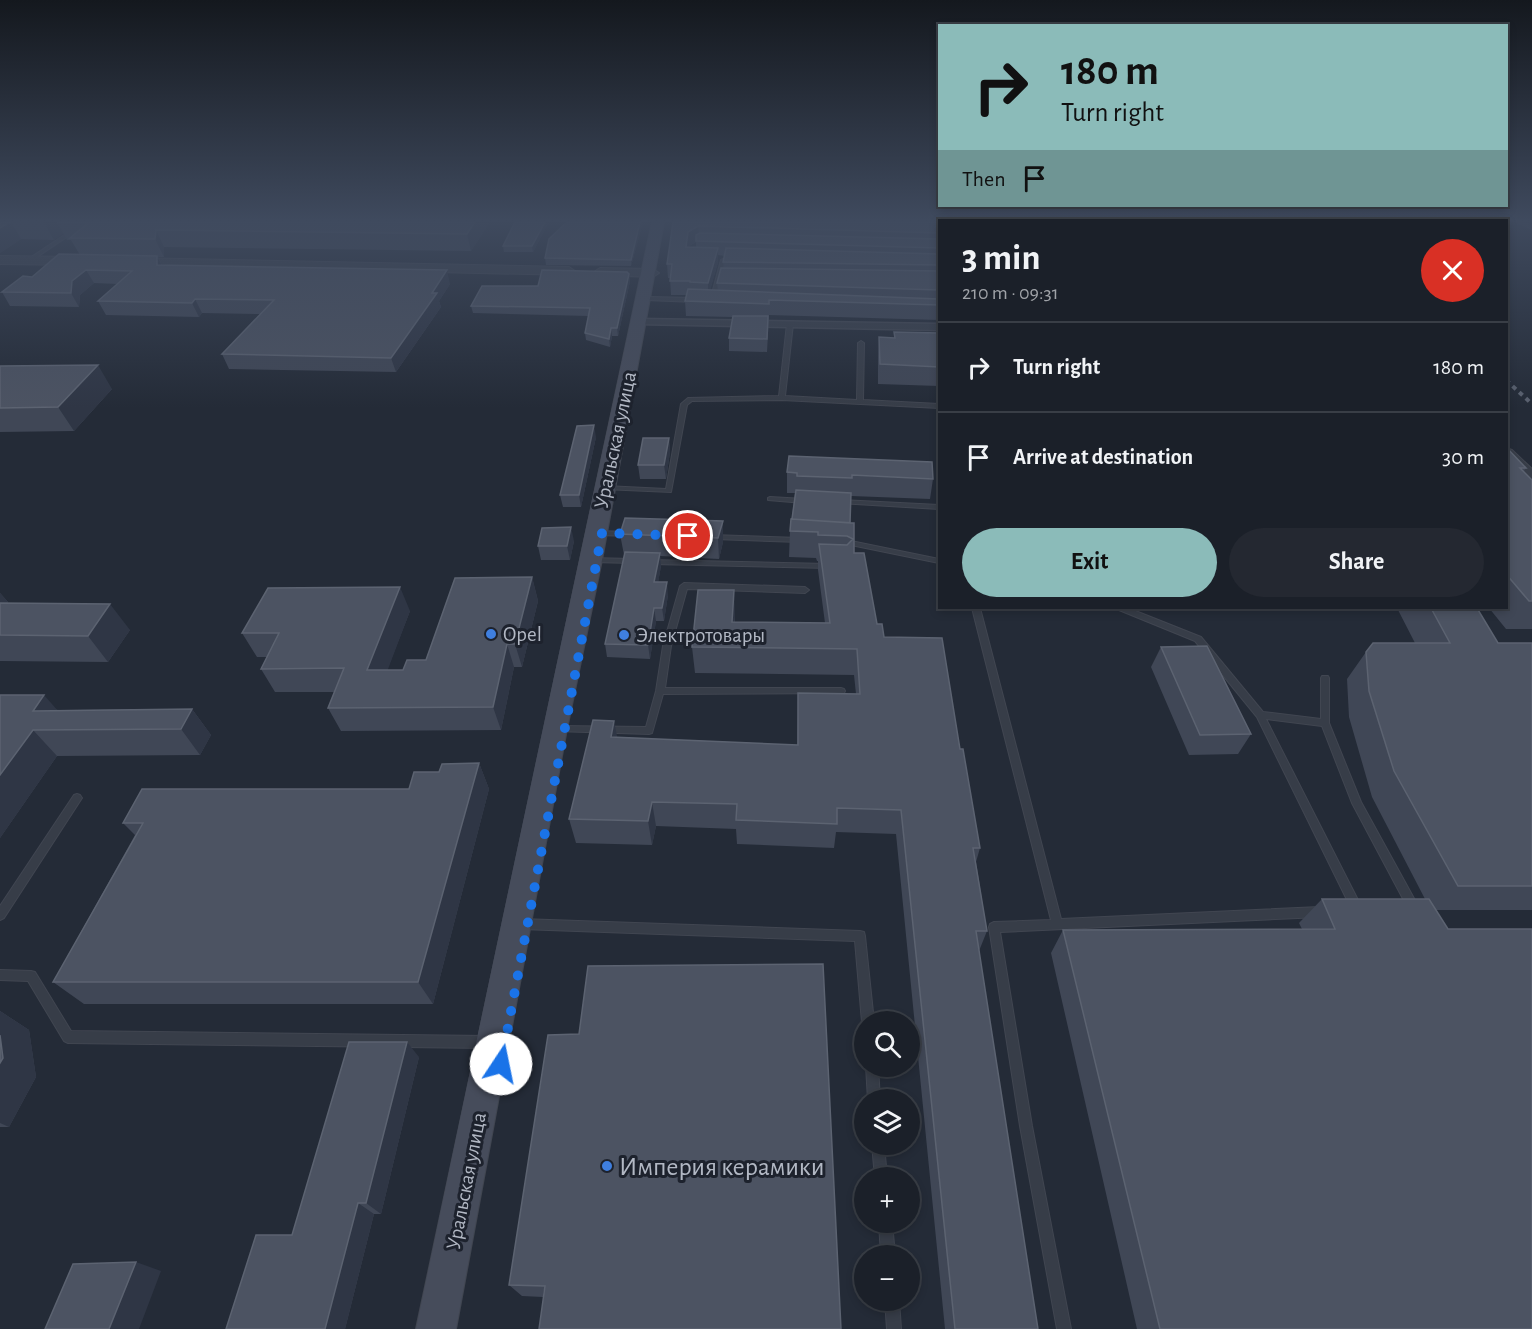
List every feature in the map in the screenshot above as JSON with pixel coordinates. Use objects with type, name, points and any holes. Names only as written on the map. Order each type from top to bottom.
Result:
[{"type":"main road","name":"Уральская улица","points":[[436,1329],[499,1042],[649,284]]},
{"type":"main road","name":"Уральская улица","points":[[450,1329],[499,1042]]},
{"type":"street","points":[[602,284],[644,310],[790,324],[938,327]]},
{"type":"street","points":[[1508,458],[1532,479]]},
{"type":"lane","points":[[712,300],[717,284]]},
{"type":"lane","points":[[644,310],[712,300],[722,301]]},
{"type":"lane","points":[[782,398],[790,324]]},
{"type":"lane","points":[[860,401],[861,343]]},
{"type":"lane","points":[[608,488],[669,491],[684,404],[690,399],[782,398],[938,405]]},
{"type":"lane","points":[[770,499],[815,501]]},
{"type":"lane","points":[[838,502],[938,507]]},
{"type":"lane","points":[[599,533],[644,534]]},
{"type":"lane","points":[[703,537],[810,540]]},
{"type":"lane","points":[[833,541],[938,561]]},
{"type":"lane","points":[[594,560],[833,566]]},
{"type":"lane","points":[[559,729],[649,731],[660,691],[667,646],[684,586],[805,590]]},
{"type":"lane","points":[[976,609],[1057,924]]},
{"type":"lane","points":[[1064,1329],[1026,1126],[994,927],[1358,911],[1260,715],[1198,639],[1124,609]]},
{"type":"lane","points":[[1324,678],[1325,723],[1357,803],[1419,920]]},
{"type":"lane","points":[[660,691],[841,691]]},
{"type":"lane","points":[[1260,715],[1325,723]]},
{"type":"lane","points":[[0,915],[77,798]]},
{"type":"lane","points":[[523,924],[860,936],[867,1011]]},
{"type":"lane","points":[[0,975],[31,976],[68,1037],[499,1042]]},
{"type":"lane","points":[[893,1311],[894,1329]]},
{"type":"building","points":[[12,284],[72,284],[71,293],[2,292]]},
{"type":"building","points":[[117,284],[438,284],[432,293],[437,293],[391,358],[222,354],[274,300],[195,299],[192,303],[98,301]]},
{"type":"building","points":[[538,284],[627,284],[617,328],[611,328],[609,339],[585,333],[590,308],[471,306],[482,286],[538,286]]},
{"type":"building","points":[[749,284],[938,284],[938,290]]},
{"type":"building","points":[[688,289],[938,299],[938,305],[769,300],[769,304],[685,301]]},
{"type":"building","points":[[733,316],[768,316],[767,339],[729,338]]},
{"type":"building","points":[[894,332],[938,333],[938,367],[880,364],[879,337],[895,338]]},
{"type":"building","points":[[98,365],[58,407],[0,408],[0,366]]},
{"type":"building","points":[[594,425],[579,495],[560,495],[577,426]]},
{"type":"building","points":[[643,438],[669,438],[664,465],[638,465]]},
{"type":"building","points":[[1508,449],[1526,468],[1520,468],[1532,480],[1532,601],[1529,601],[1508,576]]},
{"type":"building","points":[[789,456],[932,462],[933,479],[852,475],[852,478],[797,476],[797,473],[787,472]]},
{"type":"building","points":[[796,490],[851,493],[850,523],[792,519]]},
{"type":"building","points":[[625,518],[723,521],[718,538],[620,534]]},
{"type":"building","points":[[791,519],[854,523],[854,553],[864,553],[877,624],[882,624],[884,637],[942,638],[960,749],[963,749],[980,848],[973,848],[987,931],[976,931],[1038,1329],[955,1329],[901,810],[837,808],[837,824],[736,820],[737,804],[652,802],[648,821],[569,819],[593,720],[614,721],[611,737],[798,745],[798,693],[860,694],[857,649],[692,647],[698,590],[734,590],[732,622],[830,623],[819,544],[847,545],[853,539],[847,536],[818,535],[818,532],[790,531]]},
{"type":"building","points":[[571,527],[567,546],[538,546],[542,528]]},
{"type":"building","points":[[625,552],[660,553],[654,582],[667,582],[662,608],[654,608],[648,645],[605,644]]},
{"type":"building","points":[[532,577],[515,644],[507,644],[493,707],[328,708],[344,668],[261,669],[279,633],[242,633],[268,588],[400,587],[367,670],[403,670],[407,660],[426,660],[455,578]]},
{"type":"building","points":[[0,603],[110,604],[88,636],[0,635]]},
{"type":"building","points":[[1432,609],[1478,609],[1498,643],[1532,643],[1532,886],[1458,886],[1394,771],[1369,691],[1366,652],[1373,643],[1450,643]]},
{"type":"building","points":[[1207,646],[1251,734],[1200,735],[1161,647]]},
{"type":"building","points":[[0,695],[44,695],[33,711],[192,709],[181,729],[33,730],[0,775]]},
{"type":"building","points":[[479,763],[418,982],[53,982],[143,823],[123,823],[142,789],[409,789],[414,772],[439,772],[442,764]]},
{"type":"building","points":[[1322,899],[1429,899],[1448,929],[1532,929],[1532,1329],[1160,1329],[1063,930],[1335,929]]},
{"type":"building","points":[[823,964],[841,1329],[539,1329],[545,1286],[509,1285],[548,1035],[579,1034],[588,966]]},
{"type":"building","points":[[0,1035],[3,1058],[0,1063]]},
{"type":"building","points":[[349,1042],[407,1042],[366,1203],[358,1203],[325,1329],[226,1329],[256,1235],[292,1235]]},
{"type":"building","points":[[136,1262],[109,1329],[45,1329],[73,1264]]},
{"type":"railway","points":[[1508,382],[1532,404]]},
{"type":"place","name":"Opel","points":[[491,634]]},
{"type":"place","name":"Электротовары","points":[[624,635]]},
{"type":"place","name":"Империя керамики","points":[[607,1166]]},
{"type":"route","points":[[501,1064],[602,533],[688,536]]}]
